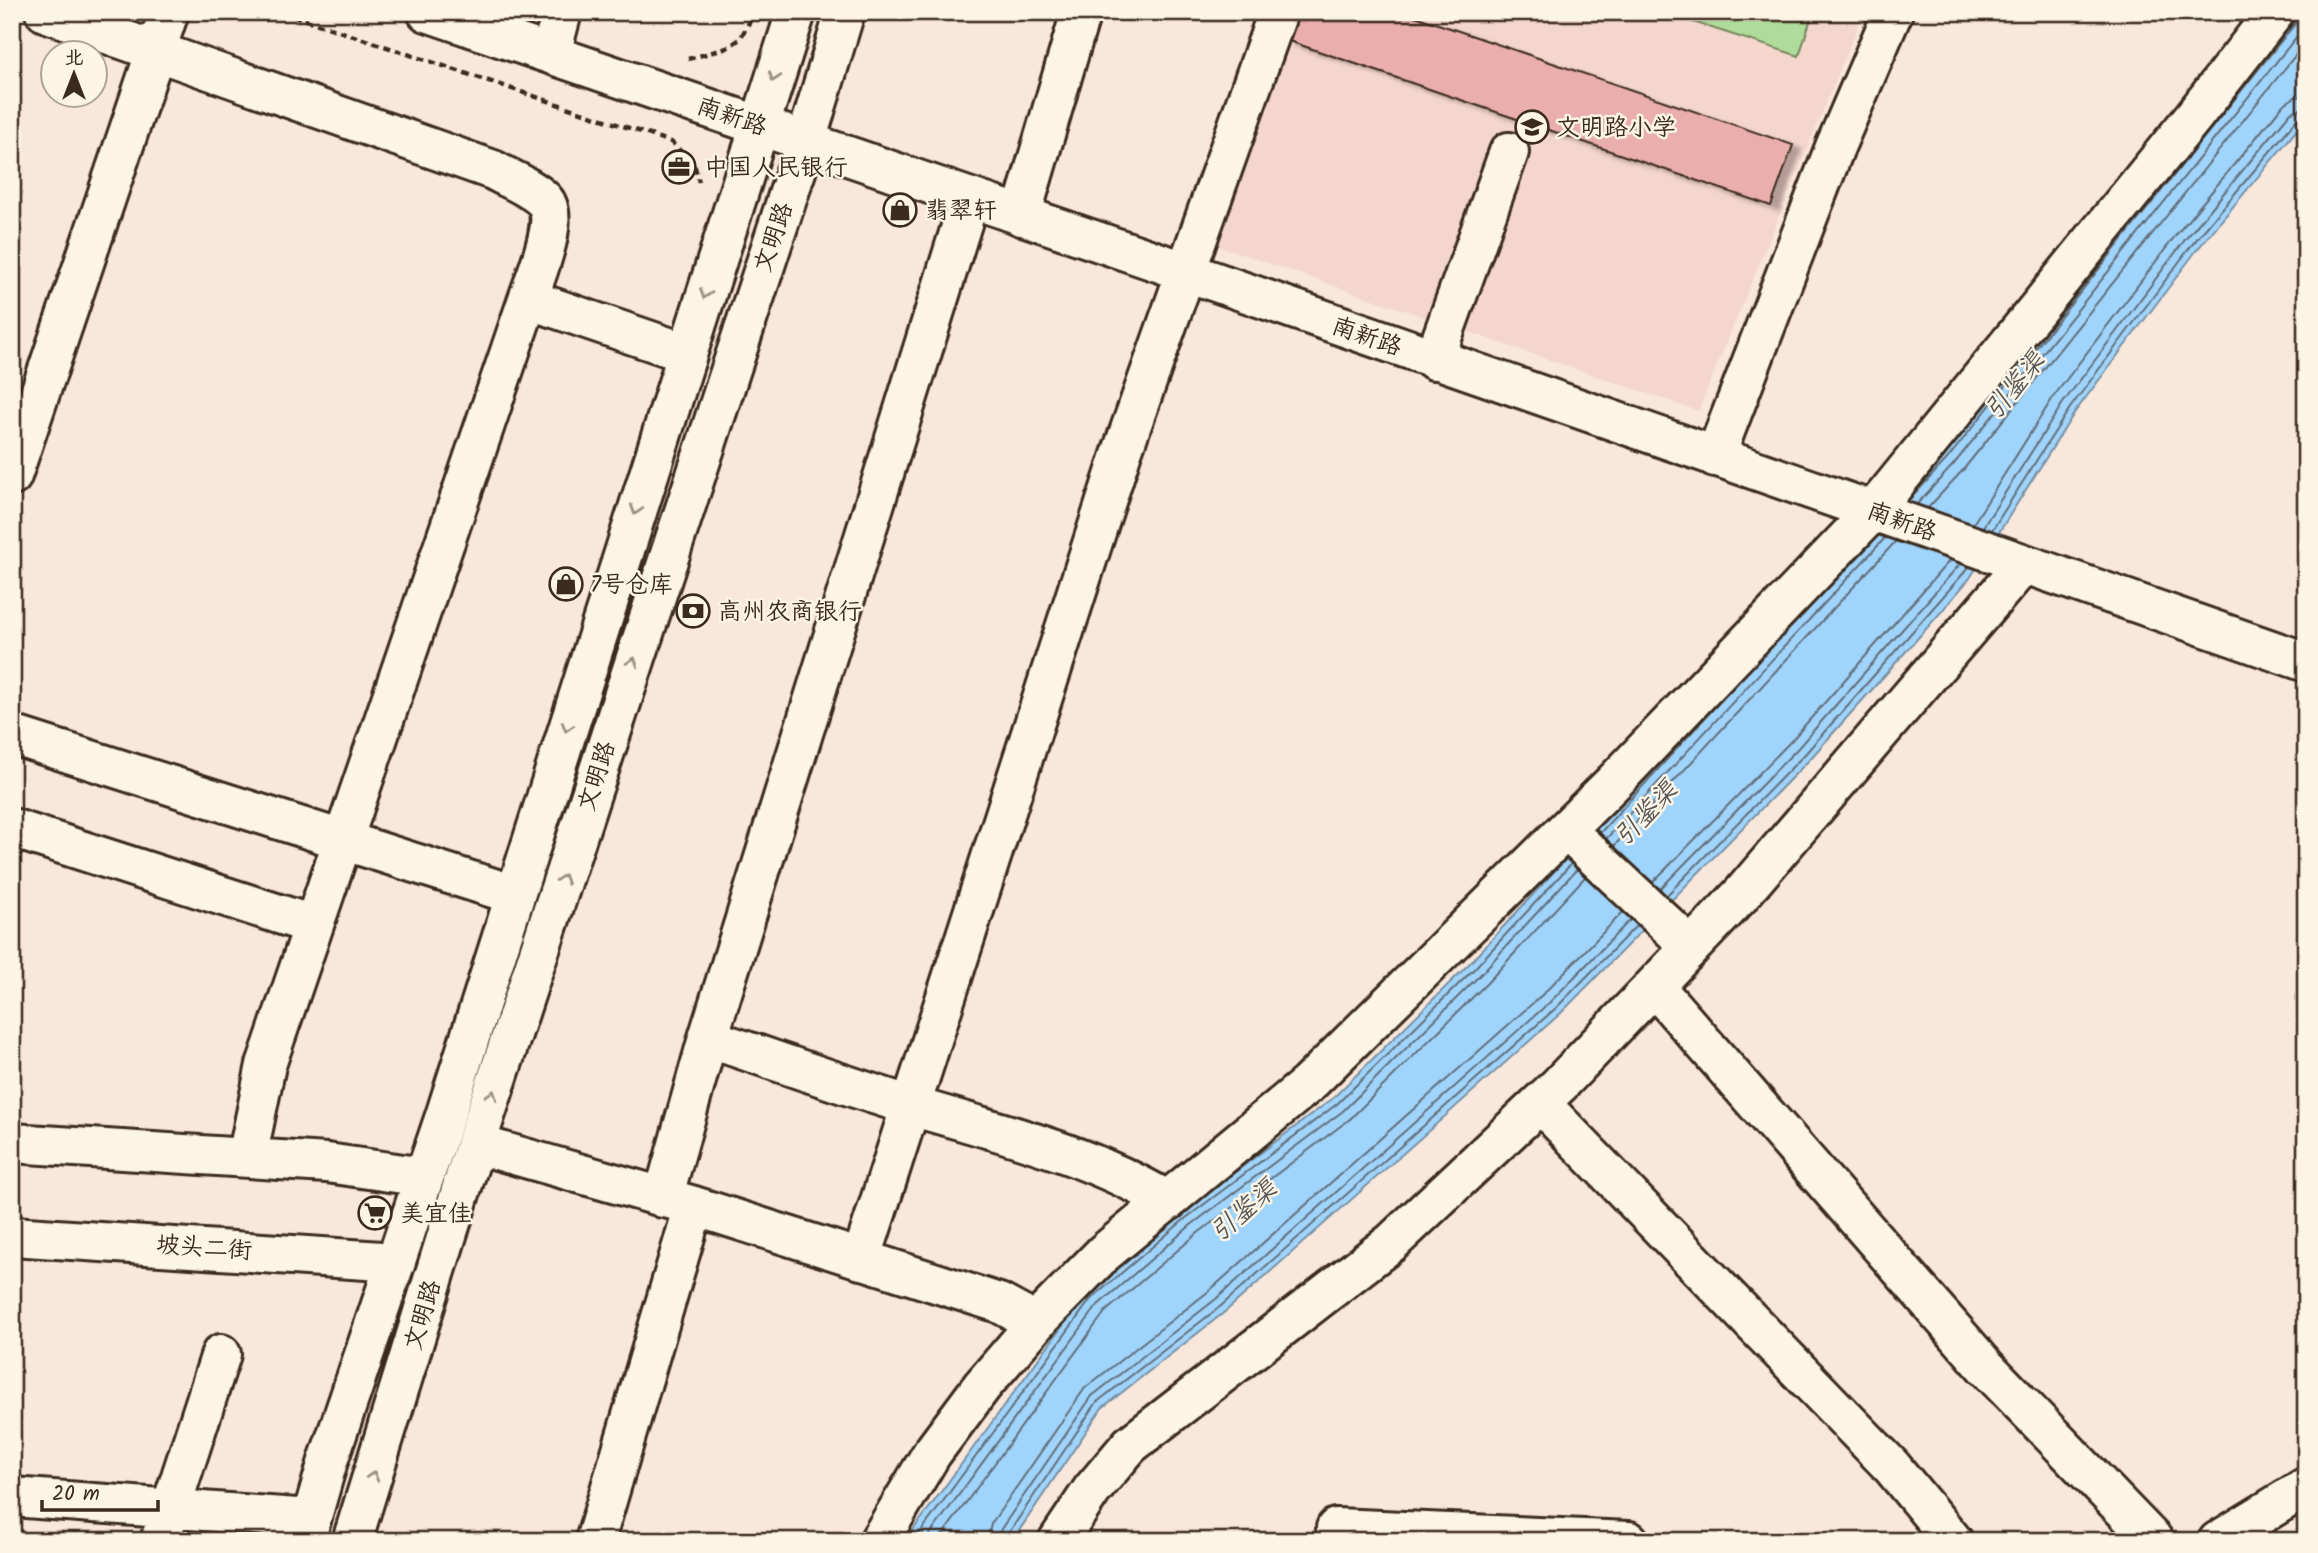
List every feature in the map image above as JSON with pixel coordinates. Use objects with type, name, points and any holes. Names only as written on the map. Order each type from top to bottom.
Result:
[{"type":"street","points":[[45,12],[493,170],[537,194],[547,204],[550,231],[266,1065],[247,1158]]},
{"type":"street","points":[[12,476],[169,12]]},
{"type":"street","name":"南新路","points":[[426,12],[1187,272],[2306,662]]},
{"type":"street","points":[[551,53],[562,12]]},
{"type":"street","name":"文明路","points":[[308,1530],[515,895],[796,12]]},
{"type":"street","name":"文明路","points":[[352,1541],[476,1144],[806,141],[845,12]]},
{"type":"street","points":[[1021,216],[1081,12]]},
{"type":"street","points":[[861,1260],[1121,455],[1278,12]]},
{"type":"street","points":[[1715,457],[1835,147],[1893,12]]},
{"type":"street","points":[[879,1541],[932,1453],[982,1386],[1036,1323],[1104,1254],[1307,1085],[1576,839],[1887,515],[2275,12]]},
{"type":"street","points":[[1434,360],[1509,152]]},
{"type":"street","points":[[595,1541],[678,1202],[708,1038],[970,198]]},
{"type":"street","points":[[528,299],[686,353]]},
{"type":"street","points":[[1058,1541],[1092,1490],[1130,1445],[1391,1243],[1540,1103],[1654,986],[1681,938],[1875,742],[2014,562]]},
{"type":"street","points":[[12,735],[515,895]]},
{"type":"street","points":[[12,828],[313,925]]},
{"type":"street","points":[[1576,839],[1681,938]]},
{"type":"street","points":[[1654,986],[1985,1366],[2154,1541]]},
{"type":"street","points":[[708,1038],[911,1105],[1065,1151],[1127,1177],[1168,1201]]},
{"type":"street","points":[[1540,1103],[1892,1467],[1953,1541]]},
{"type":"street","points":[[12,1143],[327,1163],[424,1177]]},
{"type":"street","points":[[476,1144],[678,1202],[999,1303],[1036,1323]]},
{"type":"street","name":"坡头二街","points":[[12,1236],[396,1262]]},
{"type":"street","points":[[166,1524],[221,1354]]},
{"type":"street","points":[[2218,1541],[2306,1487]]},
{"type":"street","points":[[12,1497],[166,1524],[308,1530]]},
{"type":"street","points":[[1336,1528],[1629,1541]]},
{"type":"path","points":[[282,12],[671,142],[694,164],[700,187]]},
{"type":"path","points":[[682,58],[694,59],[727,48],[740,39],[754,12]]},
{"type":"shaded area","name":"文明路小学","points":[[1287,12],[1864,12],[1698,411],[1207,242]]},
{"type":"green space","points":[[1662,12],[1813,12],[1799,56]]},
{"type":"water","name":"引鉴渠","points":[[2295,12],[2306,12],[2306,119],[2196,251],[2075,412],[1970,578],[1810,759],[1561,1013],[1226,1311],[1102,1408],[1012,1541],[905,1541],[1086,1294],[1181,1213],[1332,1099],[1468,965],[1717,695]]},
{"type":"building","points":[[1295,12],[1403,12],[1793,145],[1771,206],[1286,40]]},
{"type":"place","name":"文明路小学","points":[[1532,127]]},
{"type":"place","name":"中国人民银行","points":[[679,167]]},
{"type":"place","name":"翡翠轩","points":[[900,210]]},
{"type":"place","name":"7号仓库","points":[[566,584]]},
{"type":"place","name":"高州农商银行","points":[[693,611]]},
{"type":"place","name":"美宜佳","points":[[375,1213]]}]
